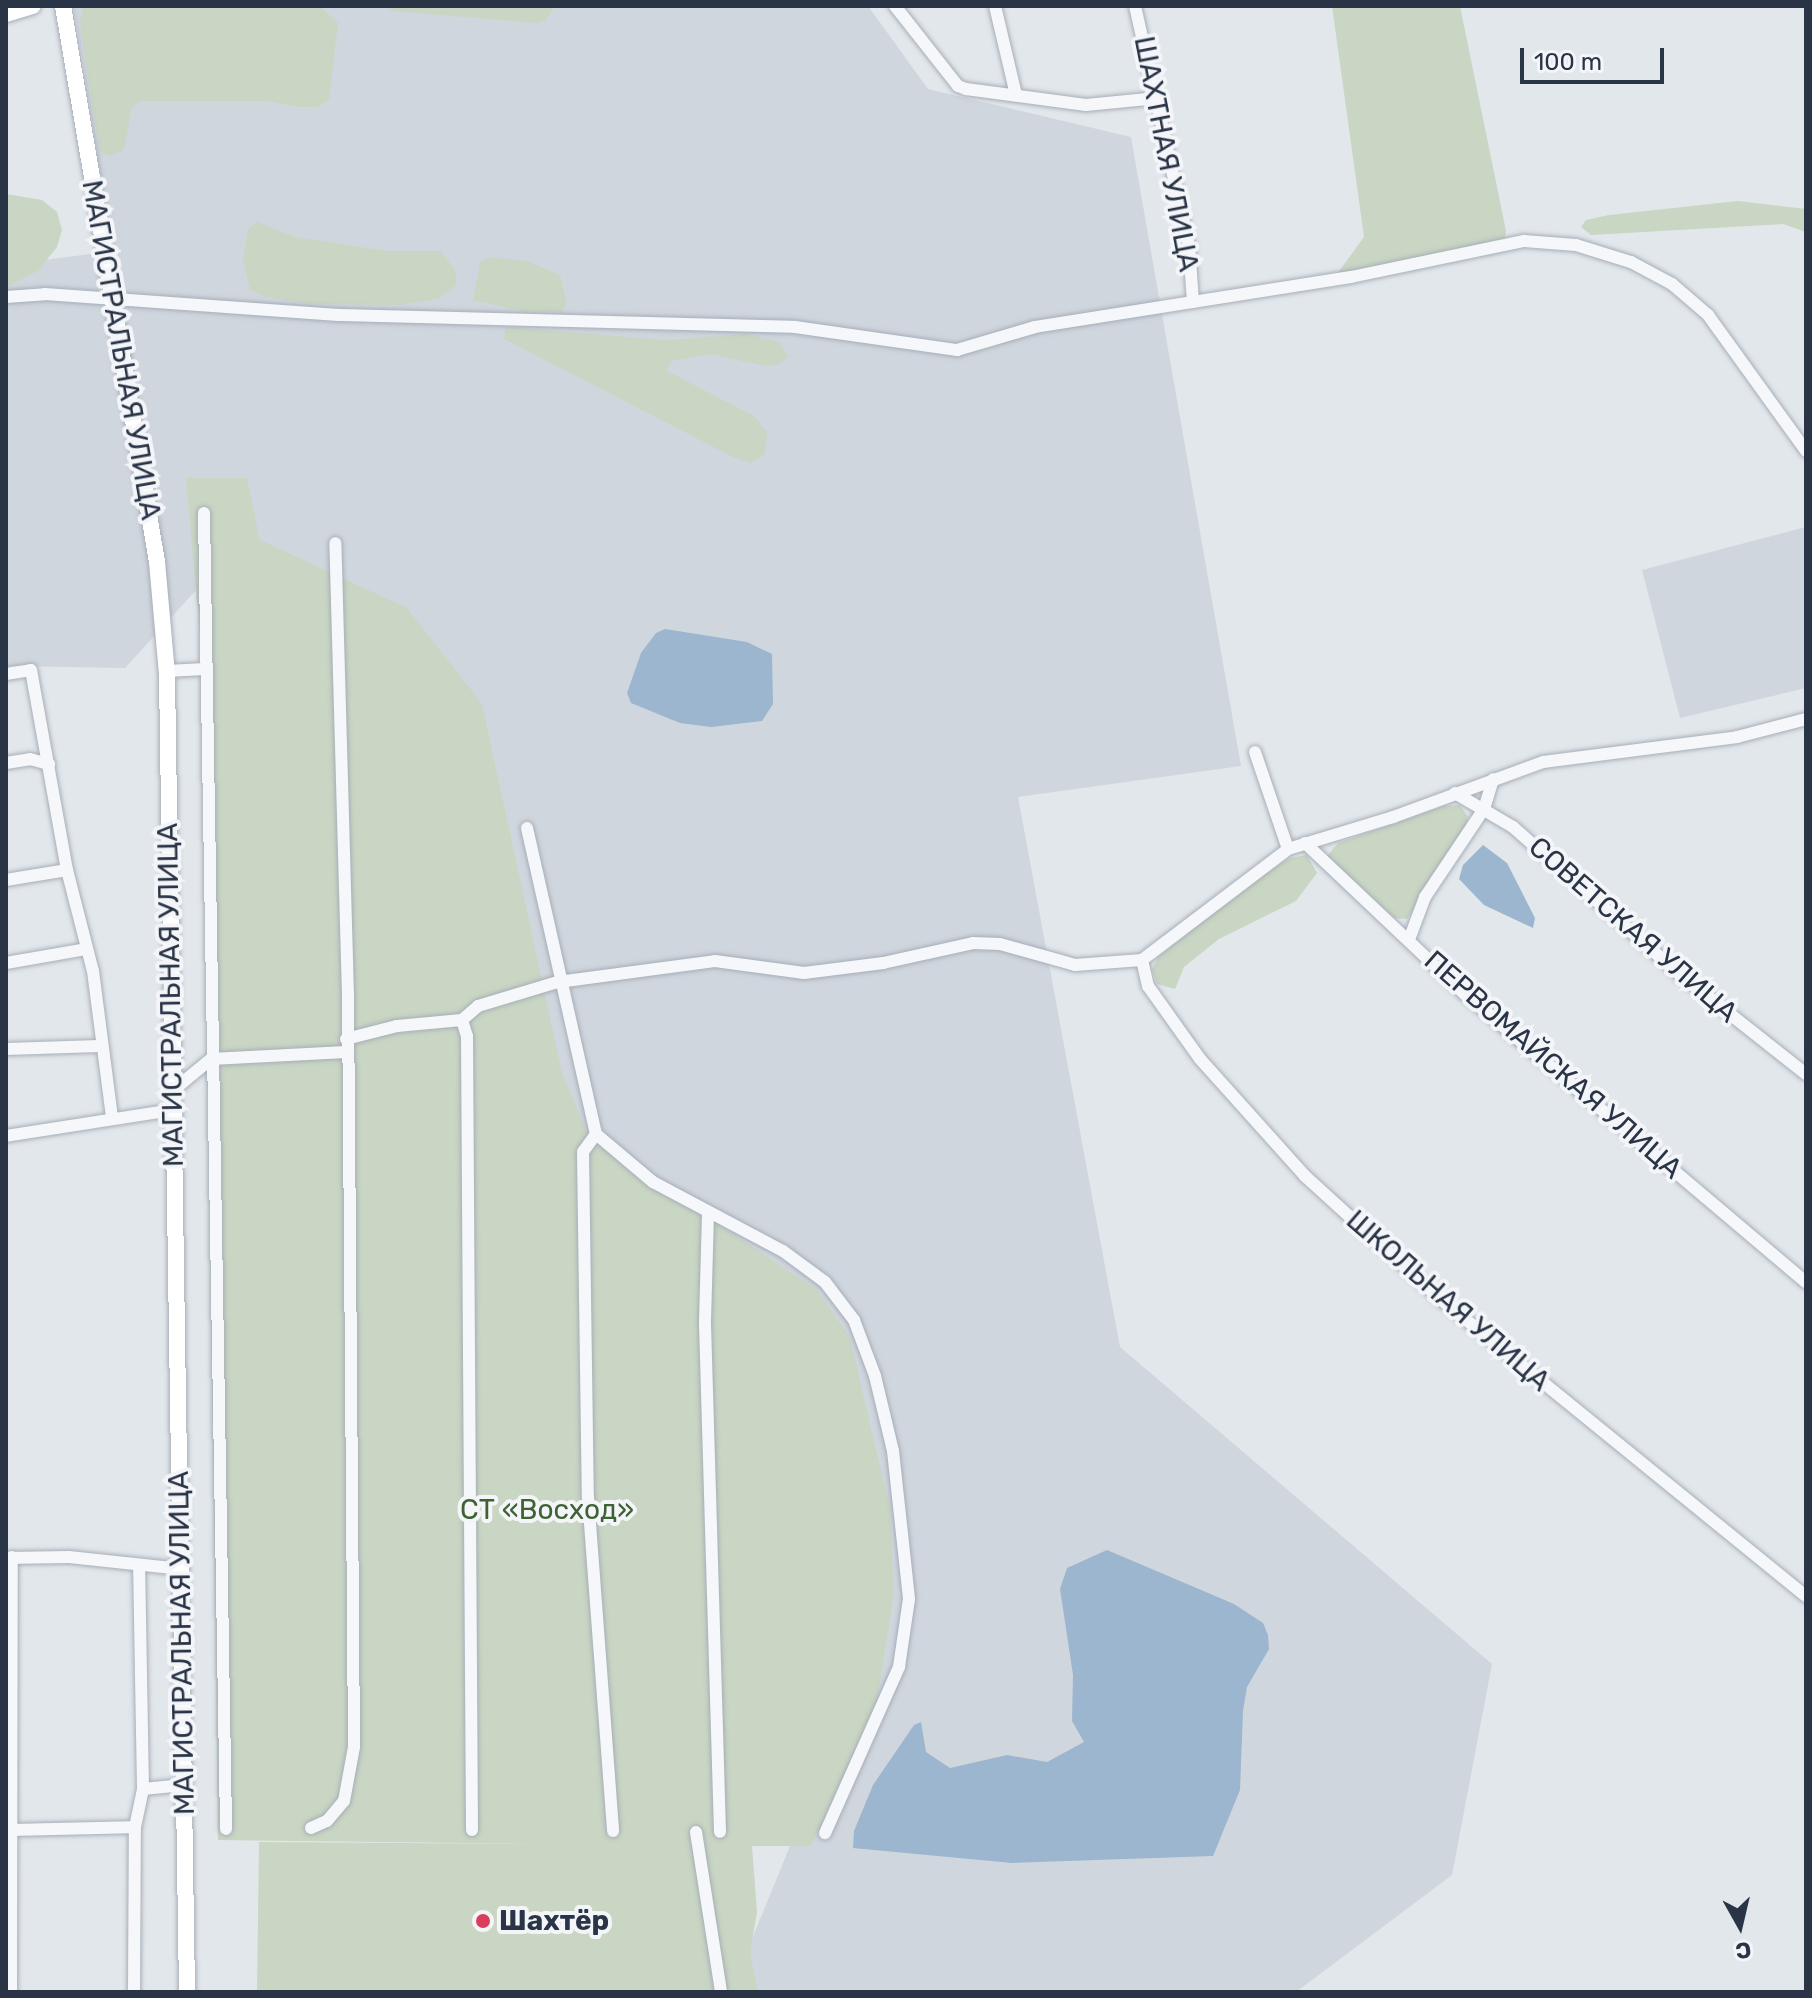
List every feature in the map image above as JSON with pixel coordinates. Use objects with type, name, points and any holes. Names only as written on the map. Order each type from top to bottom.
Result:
[{"type":"main road","points":[[6,14],[33,6]]},
{"type":"main road","name":"МАГИСТРАЛЬНАЯ УЛИЦА","points":[[63,6],[157,562],[167,671],[187,1992]]},
{"type":"street","points":[[895,6],[958,86],[1097,106],[1158,98]]},
{"type":"street","points":[[995,6],[1016,95]]},
{"type":"street","name":"ШАХТНАЯ УЛИЦА","points":[[1135,6],[1189,245],[1193,302]]},
{"type":"street","points":[[6,297],[111,298],[338,315],[795,327],[938,350],[957,350],[1035,327],[1351,277],[1524,241],[1576,245],[1631,262],[1672,284],[1708,315],[1806,451]]},
{"type":"street","points":[[204,513],[226,1829]]},
{"type":"street","points":[[311,1828],[327,1821],[344,1801],[354,1747],[346,1046],[335,543]]},
{"type":"street","points":[[167,671],[205,669]]},
{"type":"street","points":[[6,674],[31,670],[67,870],[86,949],[112,1118]]},
{"type":"street","points":[[171,1092],[211,1059],[346,1046],[397,1026],[462,1020],[478,1006],[558,982],[715,961],[804,973],[883,963],[973,943],[1000,944],[1075,965],[1142,960],[1288,849],[1543,762],[1737,737],[1806,719]]},
{"type":"street","points":[[1255,752],[1288,849]]},
{"type":"street","points":[[6,763],[30,759],[49,764]]},
{"type":"street","points":[[1410,937],[1425,897],[1484,809],[1493,779]]},
{"type":"street","name":"СОВЕТСКАЯ УЛИЦА","points":[[1455,793],[1513,827],[1678,973],[1806,1074]]},
{"type":"street","points":[[527,828],[558,982],[596,1134],[653,1182],[708,1214],[783,1251],[825,1282],[854,1320],[875,1376],[893,1451],[909,1599],[899,1667],[825,1833]]},
{"type":"street","name":"ПЕРВОМАЙСКАЯ УЛИЦА","points":[[1305,843],[1410,937],[1466,995],[1806,1282]]},
{"type":"street","points":[[6,880],[67,870]]},
{"type":"street","points":[[6,963],[86,949]]},
{"type":"street","name":"ШКОЛЬНАЯ УЛИЦА","points":[[1142,960],[1148,986],[1200,1059],[1305,1176],[1439,1298],[1806,1596]]},
{"type":"street","points":[[462,1020],[467,1036],[472,1830]]},
{"type":"street","points":[[6,1049],[99,1046]]},
{"type":"street","points":[[6,1136],[172,1110]]},
{"type":"street","points":[[596,1134],[583,1152],[588,1482],[613,1831]]},
{"type":"street","points":[[708,1214],[705,1324],[720,1832]]},
{"type":"street","points":[[11,1992],[9,1558],[181,1569]]},
{"type":"street","name":"МАГИСТРАЛЬНАЯ УЛИЦА","points":[[134,1992],[135,1827],[143,1789],[139,1566]]},
{"type":"street","points":[[143,1789],[184,1785]]},
{"type":"street","points":[[8,1830],[135,1827]]},
{"type":"street","points":[[696,1832],[721,1992]]},
{"type":"shaded area","points":[[74,6],[868,6],[928,89],[1131,137],[1241,766],[1018,797],[1120,1347],[1492,1664],[1452,1875],[1296,1992],[750,1992],[745,1956],[873,1643],[554,1143],[240,542],[125,668],[6,666],[6,265],[113,251]]},
{"type":"shaded area","points":[[1806,527],[1806,688],[1680,718],[1642,570]]},
{"type":"green space","points":[[83,6],[322,8],[338,23],[329,100],[318,107],[297,107],[268,101],[142,101],[132,107],[124,150],[109,156],[100,151],[95,123],[80,22]]},
{"type":"green space","points":[[386,6],[555,6],[546,20],[536,23],[392,11]]},
{"type":"green space","points":[[1332,6],[1460,6],[1506,231],[1504,242],[1337,274],[1364,237]]},
{"type":"green space","points":[[6,194],[42,200],[57,212],[62,230],[57,247],[38,271],[6,287]]},
{"type":"green space","points":[[1738,201],[1806,209],[1806,232],[1783,224],[1591,235],[1581,227],[1586,220],[1609,215]]},
{"type":"green space","points":[[257,222],[296,237],[387,251],[441,251],[456,272],[456,285],[438,299],[400,305],[311,304],[265,297],[250,290],[243,260],[248,229]]},
{"type":"green space","points":[[489,257],[527,261],[560,275],[567,303],[561,312],[523,311],[473,300],[480,262]]},
{"type":"green space","points":[[506,327],[667,340],[747,334],[779,342],[788,357],[780,364],[765,366],[711,354],[671,361],[667,371],[754,416],[767,432],[765,454],[751,463],[733,457],[504,339]]},
{"type":"green space","name":"СТ «Восход»","points":[[186,478],[247,478],[260,540],[407,608],[482,704],[562,1073],[591,1141],[816,1289],[850,1338],[890,1509],[894,1594],[874,1718],[811,1846],[752,1846],[757,1912],[750,1953],[758,1992],[257,1992],[259,1842],[553,1844],[218,1840],[202,658]]},
{"type":"green space","points":[[1460,805],[1468,817],[1465,833],[1407,919],[1394,918],[1327,856],[1338,843],[1444,806]]},
{"type":"green space","points":[[1307,855],[1317,873],[1296,901],[1219,939],[1184,967],[1175,989],[1157,984],[1152,969],[1158,957],[1256,879],[1290,858]]},
{"type":"water","points":[[665,629],[747,642],[772,654],[773,704],[762,721],[711,727],[680,723],[631,703],[627,693],[641,653],[656,633]]},
{"type":"water","points":[[1483,845],[1507,863],[1535,918],[1533,928],[1484,905],[1459,879],[1463,865]]},
{"type":"water","points":[[1107,1550],[1234,1604],[1263,1623],[1268,1635],[1269,1649],[1247,1687],[1240,1790],[1213,1856],[1012,1863],[853,1848],[854,1831],[873,1785],[914,1725],[921,1722],[926,1752],[950,1768],[1007,1755],[1047,1762],[1084,1742],[1072,1721],[1073,1675],[1060,1589],[1067,1568]]},
{"type":"place","name":"Шахтёр","points":[[483,1921]]}]
